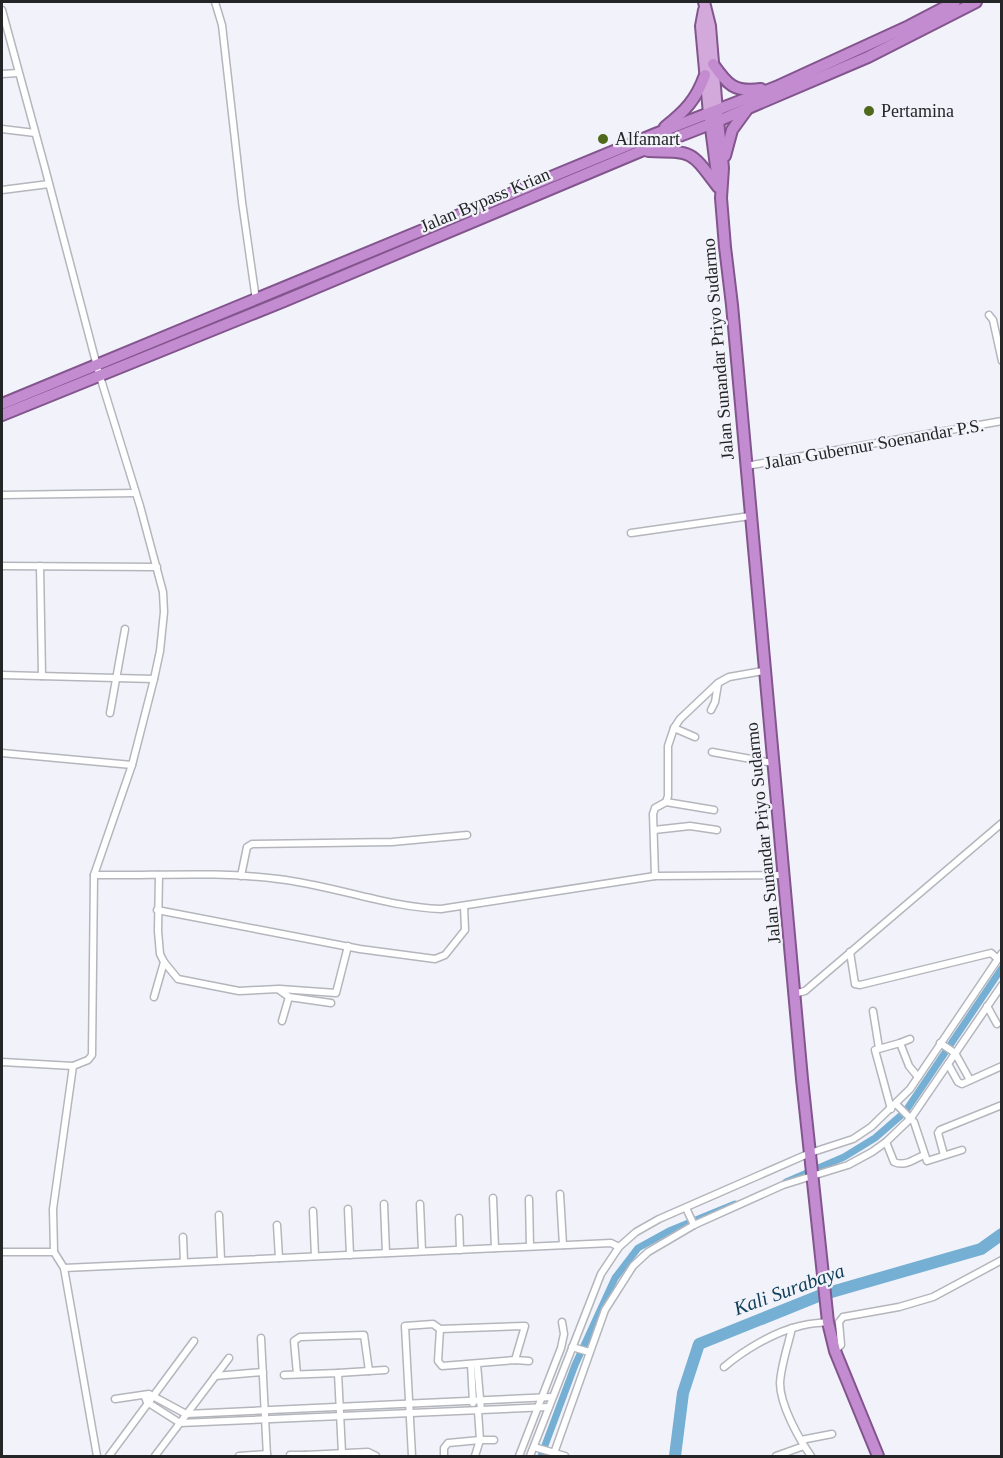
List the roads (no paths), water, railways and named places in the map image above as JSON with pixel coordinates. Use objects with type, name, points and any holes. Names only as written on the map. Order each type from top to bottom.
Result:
[{"type":"highway","name":"Jalan Bypass Krian","points":[[2,404],[98,371],[475,223],[714,118],[889,36],[955,2]]},
{"type":"highway","name":"Jalan Bypass Krian","points":[[2,415],[256,300],[655,135],[748,108],[868,57],[976,2]]},
{"type":"highway","points":[[713,63],[723,79],[733,87],[742,90],[776,87]]},
{"type":"highway","points":[[655,135],[692,103],[705,75]]},
{"type":"highway","points":[[723,168],[729,137],[748,108]]},
{"type":"highway","name":"Jalan Sunandar Priyo Sudarmo","points":[[714,118],[723,168],[720,193]]},
{"type":"highway","name":"Jalan Sunandar Priyo Sudarmo","points":[[714,118],[772,764],[828,1320],[835,1351],[878,1456]]},
{"type":"highway","points":[[641,151],[691,154],[702,165],[720,193]]},
{"type":"main road","name":"Jalan Sunandar Priyo Sudarmo","points":[[704,5],[710,26],[714,118]]},
{"type":"main road","name":"Jalan Sunandar Priyo Sudarmo","points":[[704,5],[701,26],[705,75],[714,118]]},
{"type":"street","points":[[215,2],[222,25],[242,202],[256,300]]},
{"type":"street","points":[[2,10],[3,21],[98,371],[157,567],[163,592],[164,612],[160,651],[132,765],[94,874],[92,1055],[88,1060],[73,1066],[2,1062]]},
{"type":"street","points":[[2,74],[18,74]]},
{"type":"street","points":[[2,129],[35,133]]},
{"type":"street","points":[[2,190],[49,184]]},
{"type":"street","points":[[989,315],[993,320],[1000,344],[1002,361]]},
{"type":"street","name":"Jalan Gubernur Soenandar P.S.","points":[[746,466],[1002,422]]},
{"type":"street","points":[[2,495],[135,493]]},
{"type":"street","points":[[631,533],[750,516]]},
{"type":"street","points":[[2,566],[157,567]]},
{"type":"street","points":[[40,566],[42,676]]},
{"type":"street","points":[[110,713],[125,629]]},
{"type":"street","points":[[655,876],[654,811],[666,802],[668,796],[668,753],[674,728],[680,719],[718,683],[729,677],[764,671]]},
{"type":"street","points":[[2,675],[154,679]]},
{"type":"street","points":[[711,710],[716,702],[718,683]]},
{"type":"street","points":[[674,728],[694,737]]},
{"type":"street","points":[[712,752],[772,764]]},
{"type":"street","points":[[2,753],[132,765]]},
{"type":"street","points":[[666,802],[714,810]]},
{"type":"street","points":[[794,994],[805,991],[1002,824]]},
{"type":"street","points":[[654,830],[690,826],[717,830]]},
{"type":"street","points":[[241,876],[247,847],[252,844],[392,842],[467,835]]},
{"type":"street","points":[[94,874],[241,876],[312,884],[414,907],[441,909],[655,876],[784,875]]},
{"type":"street","points":[[159,875],[158,942],[164,965],[184,982],[239,991],[278,989],[335,993],[340,982],[348,946]]},
{"type":"street","points":[[157,910],[348,946],[441,958],[465,930],[464,906]]},
{"type":"street","points":[[530,1456],[536,1448],[552,1396],[574,1347],[601,1274],[619,1247],[636,1232],[659,1219],[853,1139],[871,1127],[896,1107],[942,1044],[1000,956],[991,953],[860,985],[855,984],[850,952]]},
{"type":"street","points":[[154,997],[164,965]]},
{"type":"street","points":[[552,1454],[587,1352],[605,1310],[633,1266],[648,1252],[694,1224],[783,1185],[848,1165],[886,1142],[910,1117],[1002,986]]},
{"type":"street","points":[[278,989],[289,998],[331,1003]]},
{"type":"street","points":[[282,1022],[289,998]]},
{"type":"street","points":[[987,1006],[997,1024]]},
{"type":"street","points":[[873,1011],[879,1048]]},
{"type":"street","points":[[910,1039],[879,1048],[874,1053],[896,1107],[910,1117],[922,1144],[926,1160],[962,1150]]},
{"type":"street","points":[[900,1043],[909,1066],[918,1077]]},
{"type":"street","points":[[942,1044],[954,1052],[970,1080]]},
{"type":"street","points":[[948,1064],[960,1084],[1002,1066]]},
{"type":"street","points":[[73,1066],[53,1209],[54,1252],[64,1268],[97,1456]]},
{"type":"street","points":[[944,1155],[938,1133],[940,1130],[1002,1105]]},
{"type":"street","points":[[886,1142],[894,1162],[906,1163],[924,1155]]},
{"type":"street","points":[[560,1194],[563,1245]]},
{"type":"street","points":[[493,1198],[495,1248]]},
{"type":"street","points":[[529,1199],[530,1246]]},
{"type":"street","points":[[384,1204],[386,1253]]},
{"type":"street","points":[[420,1204],[422,1251]]},
{"type":"street","points":[[348,1209],[350,1255]]},
{"type":"street","points":[[687,1209],[694,1224]]},
{"type":"street","points":[[313,1211],[315,1256]]},
{"type":"street","points":[[219,1215],[221,1260]]},
{"type":"street","points":[[459,1218],[460,1250]]},
{"type":"street","points":[[277,1226],[279,1258]]},
{"type":"street","points":[[183,1237],[184,1262]]},
{"type":"street","points":[[64,1268],[530,1246],[611,1243],[619,1247]]},
{"type":"street","points":[[2,1252],[54,1252]]},
{"type":"street","points":[[835,1351],[841,1345],[839,1322],[843,1317],[899,1307],[933,1297],[1002,1260]]},
{"type":"street","points":[[724,1367],[749,1348],[792,1328],[828,1320]]},
{"type":"street","points":[[519,1456],[540,1407],[563,1339],[562,1322]]},
{"type":"street","points":[[412,1456],[404,1328],[406,1325],[433,1324],[440,1329],[525,1326],[515,1360]]},
{"type":"street","points":[[792,1328],[782,1372],[781,1392],[784,1406],[811,1456]]},
{"type":"street","points":[[440,1329],[439,1364],[442,1366],[515,1360],[529,1361]]},
{"type":"street","points":[[297,1374],[294,1346],[295,1339],[300,1337],[363,1335],[366,1341],[369,1371]]},
{"type":"street","points":[[239,1456],[267,1455],[261,1338]]},
{"type":"street","points":[[109,1456],[194,1341]]},
{"type":"street","points":[[574,1347],[587,1352]]},
{"type":"street","points":[[155,1456],[229,1358]]},
{"type":"street","points":[[474,1364],[480,1440],[475,1456]]},
{"type":"street","points":[[284,1375],[385,1370]]},
{"type":"street","points":[[214,1376],[263,1372]]},
{"type":"street","points":[[338,1373],[342,1453]]},
{"type":"street","points":[[115,1399],[148,1393],[186,1414],[552,1396]]},
{"type":"street","points":[[144,1395],[147,1402],[180,1422],[549,1407]]},
{"type":"street","points":[[776,1456],[803,1443],[832,1434]]},
{"type":"street","points":[[444,1456],[444,1448],[448,1443],[494,1440]]},
{"type":"street","points":[[536,1448],[566,1456]]},
{"type":"street","points":[[290,1455],[368,1452],[376,1456]]},
{"type":"waterway","points":[[786,1182],[844,1157],[875,1138],[905,1112],[1002,968]]},
{"type":"waterway","points":[[541,1456],[575,1365],[615,1278],[638,1248],[669,1231],[735,1204]]},
{"type":"waterway","name":"Kali Surabaya","points":[[675,1456],[683,1393],[699,1344],[821,1295],[981,1249],[1002,1234]]},
{"type":"place","name":"Pertamina","points":[[869,111]]},
{"type":"place","name":"Alfamart","points":[[603,139]]}]
